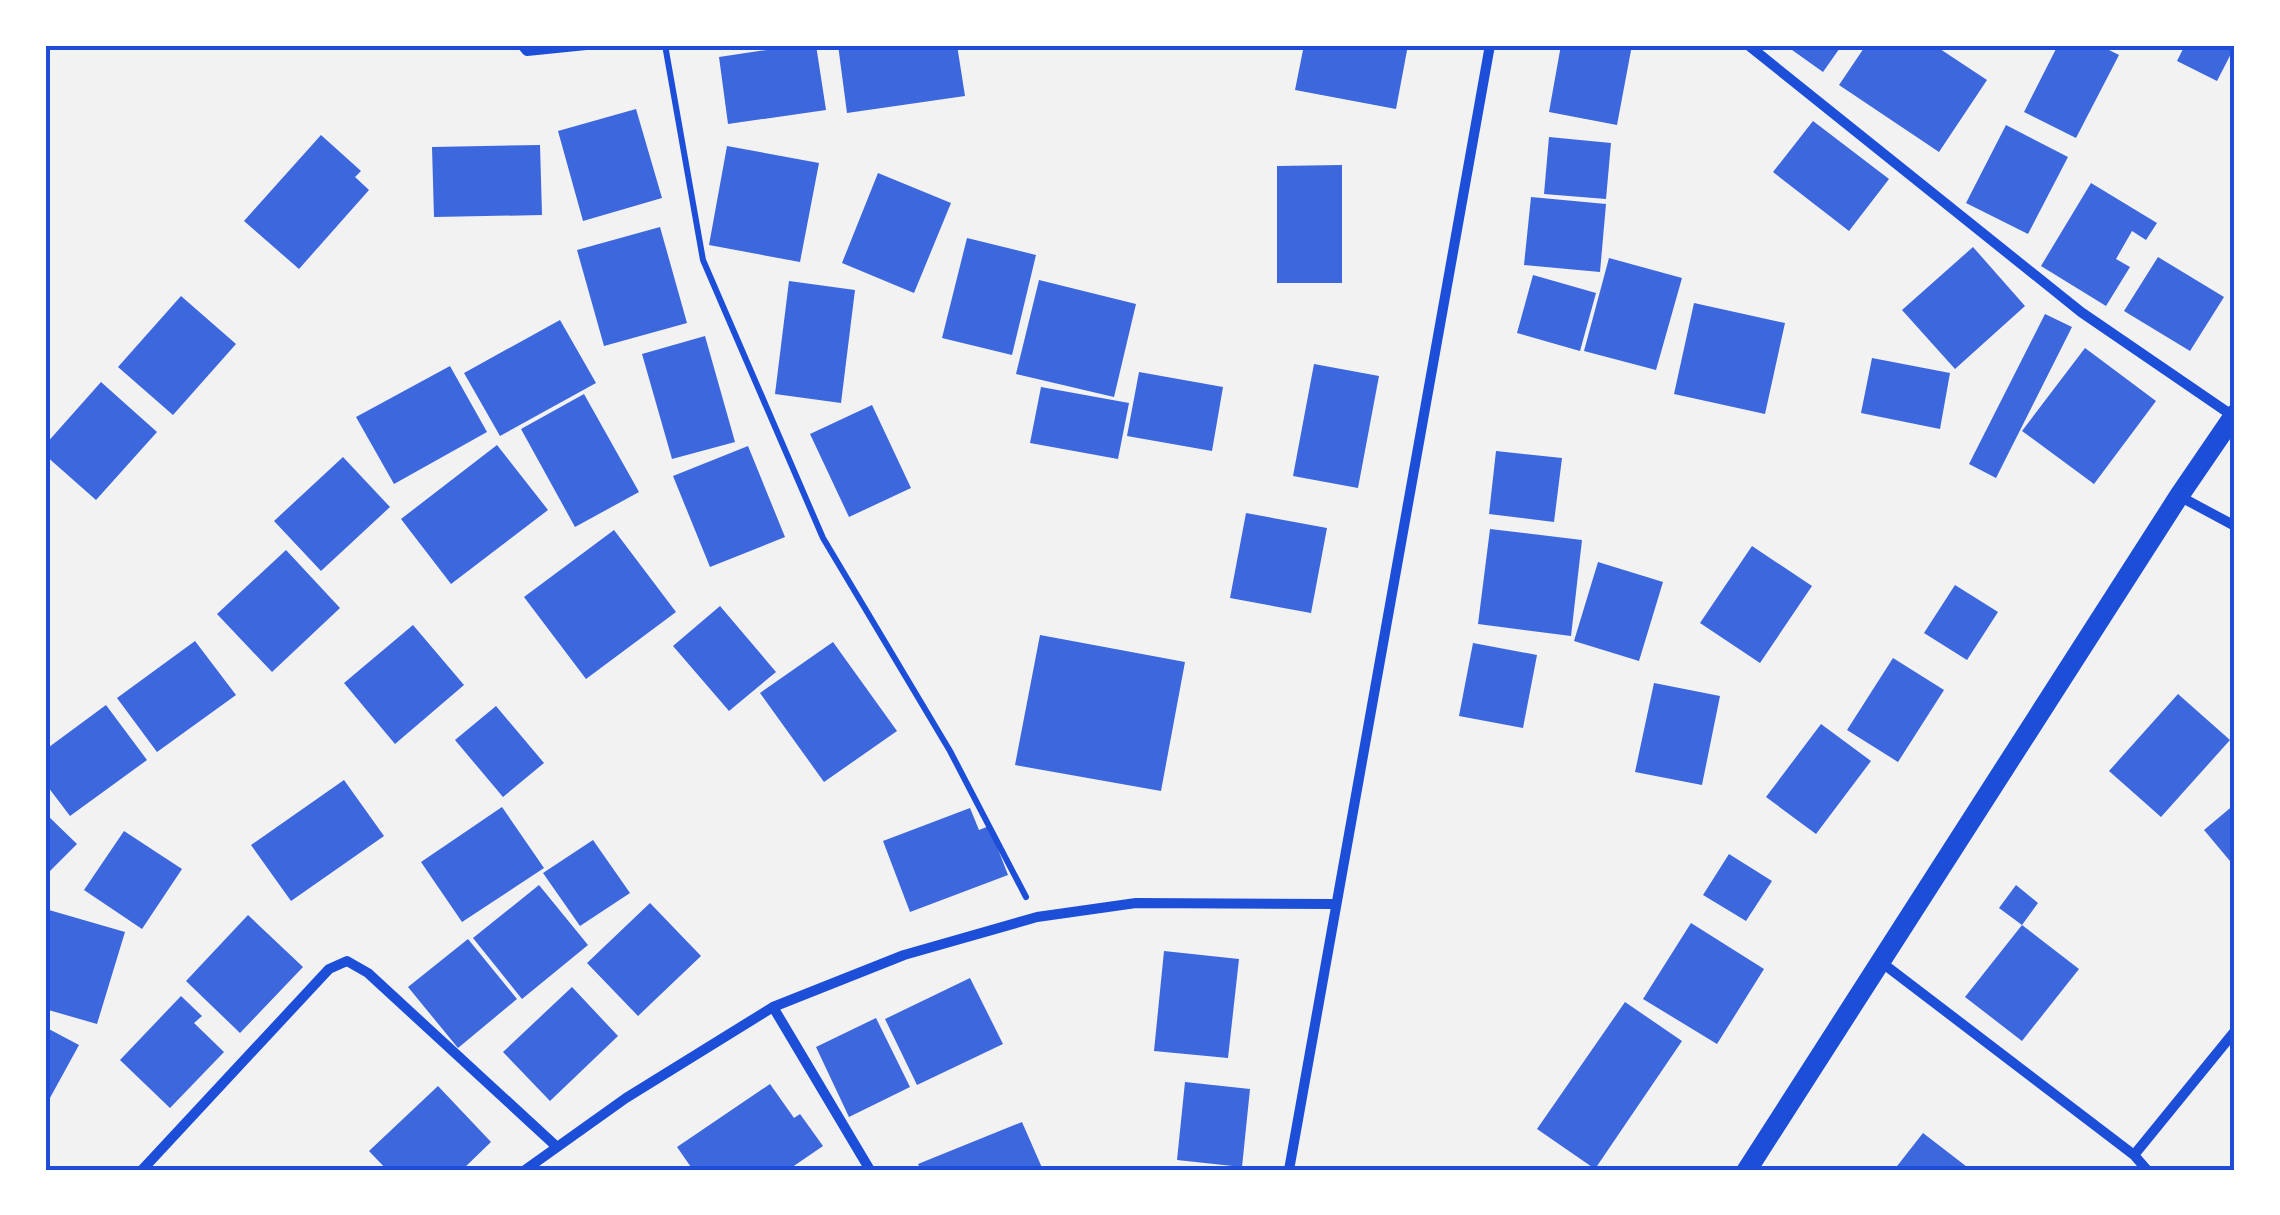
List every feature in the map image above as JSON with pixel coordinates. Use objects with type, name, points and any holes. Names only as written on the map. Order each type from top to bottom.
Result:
[{"type":"main road","points":[[1747,1170],[2234,416]]},
{"type":"street","points":[[522,45],[527,50],[586,45]]},
{"type":"street","points":[[1288,1170],[1490,45]]},
{"type":"street","points":[[1748,45],[2081,312],[2234,416]]},
{"type":"street","points":[[2179,496],[2235,526]]},
{"type":"street","points":[[525,1170],[626,1098],[773,1007],[904,955],[1037,917],[1136,903],[1334,904]]},
{"type":"street","points":[[142,1170],[329,969],[346,961],[368,973],[556,1147]]},
{"type":"street","points":[[1881,962],[2134,1155],[2147,1170]]},
{"type":"street","points":[[773,1007],[870,1170]]},
{"type":"street","points":[[2134,1155],[2235,1031]]},
{"type":"path","points":[[666,45],[703,260],[823,538],[950,751],[1037,917]]},
{"type":"building","points":[[816,45],[826,110],[728,124],[719,57]]},
{"type":"building","points":[[838,45],[957,45],[965,96],[847,113]]},
{"type":"building","points":[[1304,45],[1408,45],[1396,109],[1295,90]]},
{"type":"building","points":[[1561,45],[1632,45],[1617,125],[1549,112]]},
{"type":"building","points":[[1785,45],[1842,45],[1823,72]]},
{"type":"building","points":[[1866,45],[1934,45],[1987,80],[1939,152],[1839,85]]},
{"type":"building","points":[[2058,45],[2099,45],[2119,55],[2076,138],[2024,112]]},
{"type":"building","points":[[2185,45],[2235,46],[2217,81],[2177,61]]},
{"type":"building","points":[[636,109],[662,198],[583,221],[558,131]]},
{"type":"building","points":[[1813,121],[1889,179],[1849,231],[1773,172]]},
{"type":"building","points":[[2006,125],[2068,157],[2028,234],[1966,203]]},
{"type":"building","points":[[321,135],[361,171],[355,177],[369,190],[299,269],[244,221]]},
{"type":"building","points":[[1549,137],[1611,143],[1606,199],[1544,194]]},
{"type":"building","points":[[540,145],[542,215],[434,217],[432,147]]},
{"type":"building","points":[[727,146],[819,163],[800,262],[709,245]]},
{"type":"building","points":[[1342,165],[1342,283],[1277,283],[1277,166]]},
{"type":"building","points":[[878,173],[951,203],[914,293],[842,263]]},
{"type":"building","points":[[2091,183],[2157,223],[2146,240],[2132,231],[2116,259],[2130,267],[2106,306],[2041,266]]},
{"type":"building","points":[[1531,197],[1606,204],[1600,272],[1524,265]]},
{"type":"building","points":[[660,227],[687,323],[604,346],[577,250]]},
{"type":"building","points":[[967,238],[1036,255],[1012,355],[942,338]]},
{"type":"building","points":[[1973,247],[2025,306],[1955,369],[1902,310]]},
{"type":"building","points":[[2158,257],[2224,297],[2190,351],[2124,311]]},
{"type":"building","points":[[1609,258],[1682,278],[1656,370],[1584,351]]},
{"type":"building","points":[[1533,275],[1596,293],[1580,351],[1517,333]]},
{"type":"building","points":[[1039,280],[1136,304],[1114,397],[1016,374]]},
{"type":"building","points":[[789,281],[855,290],[841,403],[775,394]]},
{"type":"building","points":[[181,296],[236,344],[173,415],[118,367]]},
{"type":"building","points":[[1694,303],[1785,323],[1765,414],[1674,394]]},
{"type":"building","points":[[2045,314],[2072,327],[1996,478],[1969,464]]},
{"type":"building","points":[[560,320],[596,383],[500,436],[464,373]]},
{"type":"building","points":[[705,336],[735,442],[672,459],[642,354]]},
{"type":"building","points":[[2085,348],[2156,401],[2094,484],[2022,431]]},
{"type":"building","points":[[1872,358],[1950,373],[1940,429],[1861,413]]},
{"type":"building","points":[[1314,364],[1379,376],[1358,488],[1293,476]]},
{"type":"building","points":[[450,366],[487,432],[394,484],[356,417]]},
{"type":"building","points":[[1139,372],[1223,387],[1212,451],[1127,436]]},
{"type":"building","points":[[101,382],[157,432],[96,500],[45,455],[45,445]]},
{"type":"building","points":[[1041,387],[1129,403],[1118,459],[1030,443]]},
{"type":"building","points":[[584,394],[639,492],[575,527],[521,429]]},
{"type":"building","points":[[872,405],[911,488],[849,517],[810,434]]},
{"type":"building","points":[[497,445],[548,510],[451,584],[401,519]]},
{"type":"building","points":[[748,446],[785,537],[710,567],[673,476]]},
{"type":"building","points":[[1496,451],[1562,458],[1554,522],[1489,514]]},
{"type":"building","points":[[343,457],[390,507],[321,571],[274,521]]},
{"type":"building","points":[[1246,513],[1327,528],[1311,613],[1230,598]]},
{"type":"building","points":[[1490,529],[1582,540],[1571,636],[1478,624]]},
{"type":"building","points":[[614,530],[676,612],[586,679],[524,597]]},
{"type":"building","points":[[1752,546],[1812,586],[1760,663],[1700,623]]},
{"type":"building","points":[[286,550],[340,608],[272,672],[217,614]]},
{"type":"building","points":[[1598,562],[1663,582],[1639,661],[1574,641]]},
{"type":"building","points":[[1955,585],[1998,612],[1967,660],[1924,633]]},
{"type":"building","points":[[720,606],[776,672],[729,711],[673,646]]},
{"type":"building","points":[[413,625],[464,685],[395,744],[344,683]]},
{"type":"building","points":[[1040,635],[1185,662],[1161,791],[1015,765]]},
{"type":"building","points":[[195,641],[236,695],[157,752],[117,698]]},
{"type":"building","points":[[833,642],[897,731],[824,782],[760,693]]},
{"type":"building","points":[[1473,643],[1537,655],[1523,728],[1459,716]]},
{"type":"building","points":[[1893,658],[1944,690],[1898,762],[1847,730]]},
{"type":"building","points":[[1654,683],[1720,696],[1702,785],[1635,772]]},
{"type":"building","points":[[2178,694],[2230,740],[2161,817],[2109,771]]},
{"type":"building","points":[[106,705],[147,760],[70,816],[45,783],[45,750]]},
{"type":"building","points":[[496,706],[544,763],[503,797],[455,740]]},
{"type":"building","points":[[1821,724],[1871,761],[1816,834],[1766,797]]},
{"type":"building","points":[[344,780],[384,836],[291,901],[251,845]]},
{"type":"building","points":[[2235,804],[2235,867],[2204,830]]},
{"type":"building","points":[[502,807],[544,868],[462,922],[421,862]]},
{"type":"building","points":[[970,808],[979,830],[989,826],[1008,875],[910,912],[883,841]]},
{"type":"building","points":[[45,813],[77,844],[45,876]]},
{"type":"building","points":[[124,831],[182,869],[142,929],[84,890]]},
{"type":"building","points":[[593,840],[630,893],[580,926],[543,873]]},
{"type":"building","points":[[1729,854],[1772,881],[1746,921],[1703,895]]},
{"type":"building","points":[[539,885],[588,945],[522,999],[473,938]]},
{"type":"building","points":[[2016,885],[2038,903],[2022,925],[1999,908]]},
{"type":"building","points":[[650,903],[701,956],[638,1016],[587,963]]},
{"type":"building","points":[[49,910],[125,932],[97,1024],[45,1009],[45,924]]},
{"type":"building","points":[[248,915],[303,967],[240,1033],[186,981]]},
{"type":"building","points":[[1691,923],[1764,969],[1717,1044],[1643,999]]},
{"type":"building","points":[[2022,925],[2079,969],[2022,1041],[1965,997]]},
{"type":"building","points":[[468,939],[517,999],[458,1048],[408,987]]},
{"type":"building","points":[[1164,951],[1239,959],[1228,1058],[1154,1051]]},
{"type":"building","points":[[970,978],[1003,1044],[917,1085],[885,1019]]},
{"type":"building","points":[[572,987],[618,1036],[550,1101],[503,1052]]},
{"type":"building","points":[[181,996],[202,1016],[194,1023],[224,1052],[170,1108],[120,1060]]},
{"type":"building","points":[[1625,1002],[1682,1041],[1595,1169],[1537,1129]]},
{"type":"building","points":[[876,1018],[910,1087],[849,1117],[816,1047]]},
{"type":"building","points":[[45,1027],[79,1045],[45,1107]]},
{"type":"building","points":[[1185,1082],[1250,1089],[1242,1167],[1177,1160]]},
{"type":"building","points":[[770,1084],[794,1118],[800,1114],[823,1146],[788,1170],[693,1170],[677,1147]]},
{"type":"building","points":[[438,1086],[491,1142],[462,1170],[387,1170],[369,1151]]},
{"type":"building","points":[[1022,1122],[1043,1170],[921,1170],[918,1164]]},
{"type":"building","points":[[1923,1133],[1971,1170],[1894,1170]]}]
